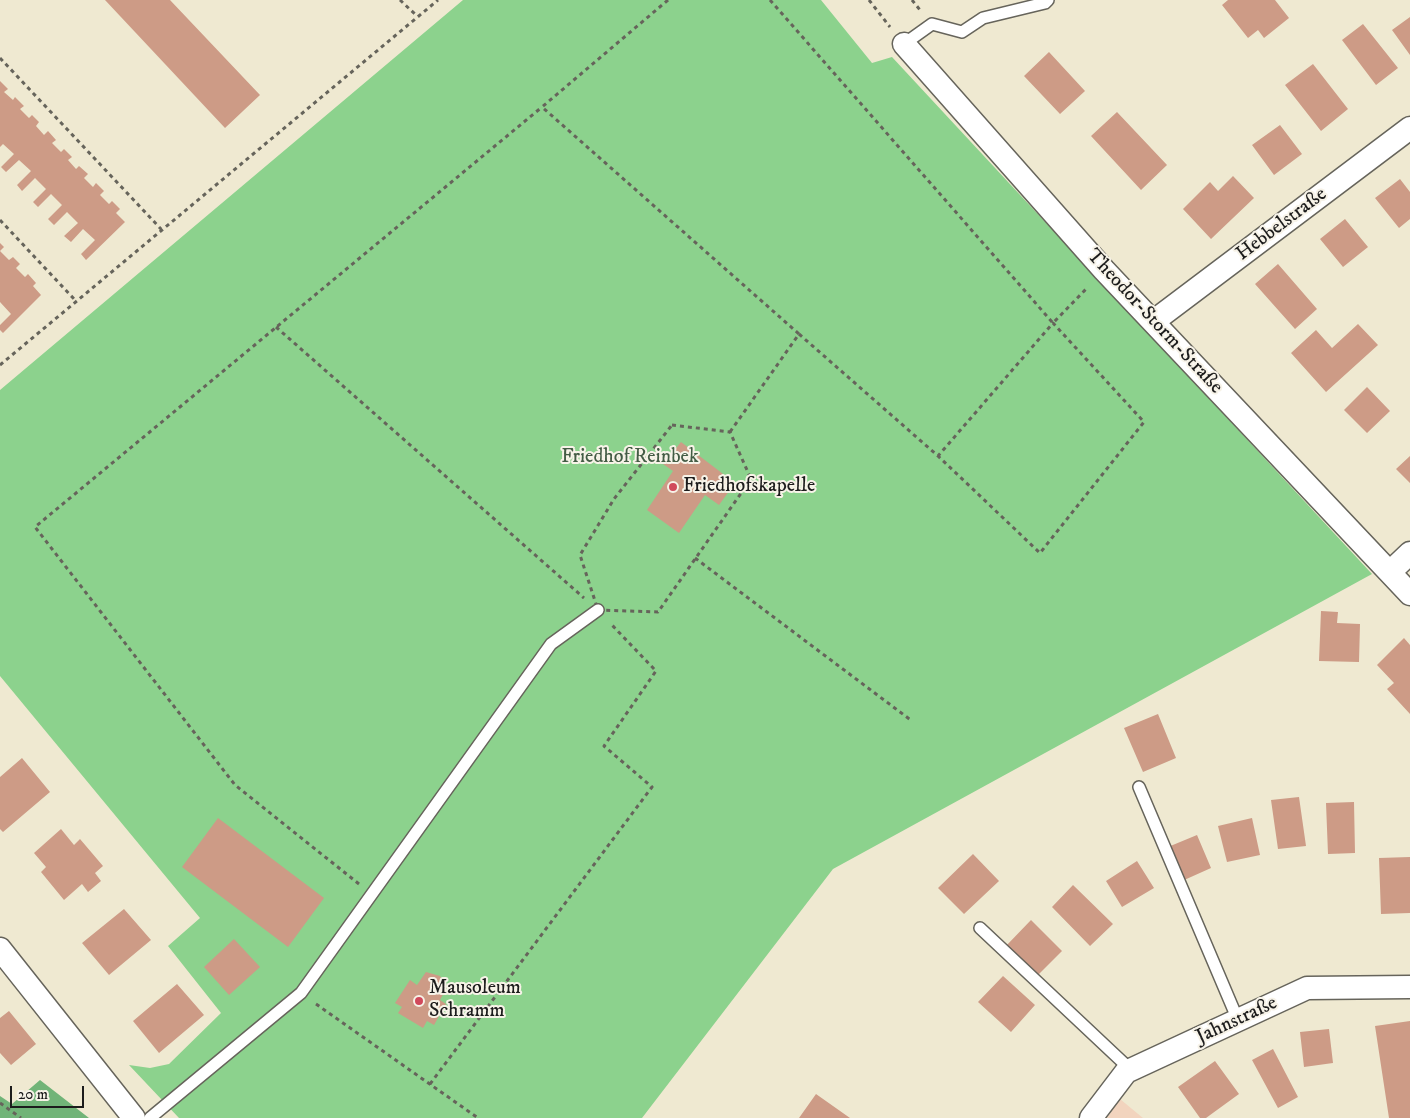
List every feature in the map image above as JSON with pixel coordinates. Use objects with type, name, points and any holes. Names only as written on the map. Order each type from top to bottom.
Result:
[{"type":"street","name":"Theodor-Storm-Straße","points":[[904,44],[1104,270],[1410,594]]},
{"type":"street","name":"Hebbelstraße","points":[[1154,321],[1410,128]]},
{"type":"street","points":[[1390,572],[1410,553]]},
{"type":"street","points":[[0,950],[134,1118]]},
{"type":"street","name":"Jahnstraße","points":[[1091,1118],[1126,1072],[1308,988],[1410,987]]},
{"type":"lane","points":[[904,44],[932,24],[962,32],[983,18],[1045,3],[1048,0]]},
{"type":"lane","points":[[150,1118],[301,993],[551,644],[598,610]]},
{"type":"lane","points":[[1139,787],[1238,1020]]},
{"type":"lane","points":[[980,928],[1131,1070]]},
{"type":"path","points":[[400,0],[417,16]]},
{"type":"path","points":[[0,364],[160,229],[438,0]]},
{"type":"path","points":[[371,894],[235,785],[36,528],[668,0]]},
{"type":"path","points":[[542,107],[938,456],[1040,552],[1144,422],[1053,323],[770,0]]},
{"type":"path","points":[[869,0],[904,44]]},
{"type":"path","points":[[0,58],[160,229]]},
{"type":"path","points":[[0,220],[75,300]]},
{"type":"path","points":[[938,456],[1053,323],[1104,270]]},
{"type":"path","points":[[276,327],[598,610],[656,671],[604,746],[652,787],[430,1084]]},
{"type":"path","points":[[730,432],[799,334]]},
{"type":"path","points":[[598,610],[580,554],[614,499],[672,425],[730,432]]},
{"type":"path","points":[[598,610],[658,612],[751,479],[730,432]]},
{"type":"path","points":[[695,558],[912,720]]},
{"type":"path","points":[[301,993],[478,1118]]},
{"type":"path","points":[[0,1103],[21,1118]]},
{"type":"shaded area","points":[[1120,1099],[1143,1118],[1107,1118]]},
{"type":"green space","name":"Friedhof Reinbek","points":[[463,0],[821,0],[872,63],[892,57],[1372,574],[833,869],[642,1118],[179,1118],[129,1065],[150,1068],[169,1064],[221,1013],[168,946],[200,918],[0,676],[0,390]]},
{"type":"green space","points":[[40,1080],[89,1118],[0,1118],[0,1096],[12,1104]]},
{"type":"building","points":[[105,0],[170,0],[260,95],[225,128]]},
{"type":"building","points":[[1228,0],[1275,0],[1289,18],[1264,38],[1258,30],[1248,38],[1222,5]]},
{"type":"building","points":[[1410,17],[1410,55],[1392,30]]},
{"type":"building","points":[[1363,24],[1398,68],[1376,85],[1342,40]]},
{"type":"building","points":[[1049,52],[1085,91],[1060,114],[1024,76]]},
{"type":"building","points":[[1313,64],[1348,109],[1321,131],[1285,85]]},
{"type":"building","points":[[0,81],[8,89],[4,92],[13,100],[15,97],[24,106],[20,109],[29,118],[32,115],[39,122],[36,126],[44,135],[48,131],[56,140],[52,143],[61,152],[64,149],[72,157],[68,160],[76,169],[79,166],[88,174],[84,178],[93,187],[96,183],[104,191],[100,195],[109,204],[112,201],[120,209],[116,213],[125,222],[86,260],[81,254],[95,240],[83,229],[71,242],[64,236],[78,223],[67,212],[54,225],[48,219],[62,205],[51,194],[38,207],[33,202],[46,189],[35,178],[22,191],[17,185],[31,171],[19,160],[6,172],[1,167],[14,154],[3,144],[0,147]]},
{"type":"building","points":[[1117,112],[1167,165],[1141,190],[1091,136]]},
{"type":"building","points":[[1280,125],[1302,154],[1274,175],[1252,145]]},
{"type":"building","points":[[1233,176],[1254,198],[1211,239],[1183,209],[1210,182],[1218,191]]},
{"type":"building","points":[[1400,179],[1410,192],[1410,219],[1399,228],[1375,198]]},
{"type":"building","points":[[1345,219],[1368,247],[1343,267],[1320,239]]},
{"type":"building","points":[[0,243],[4,247],[0,251]]},
{"type":"building","points":[[0,251],[9,260],[13,257],[20,264],[16,268],[25,277],[28,274],[36,283],[33,286],[41,295],[3,333],[0,330],[0,325],[11,314],[0,302]]},
{"type":"building","points":[[1278,264],[1317,309],[1295,329],[1255,284]]},
{"type":"building","points":[[1358,324],[1378,345],[1326,392],[1291,353],[1316,330],[1332,348]]},
{"type":"building","points":[[1367,387],[1390,411],[1367,433],[1344,410]]},
{"type":"building","points":[[681,442],[735,483],[719,505],[705,495],[679,533],[647,510],[673,471],[663,464]]},
{"type":"building","points":[[1410,456],[1410,483],[1396,469]]},
{"type":"building","points":[[1321,611],[1338,612],[1337,623],[1360,624],[1359,662],[1319,661]]},
{"type":"building","points":[[1404,638],[1410,645],[1410,714],[1387,689],[1394,683],[1377,665]]},
{"type":"building","points":[[1158,714],[1176,758],[1143,772],[1124,728]]},
{"type":"building","points":[[22,758],[50,792],[3,832],[0,829],[0,777]]},
{"type":"building","points":[[1299,797],[1306,846],[1278,849],[1271,800]]},
{"type":"building","points":[[1354,802],[1355,853],[1328,854],[1326,803]]},
{"type":"building","points":[[218,818],[324,898],[288,947],[182,867]]},
{"type":"building","points":[[1252,818],[1260,855],[1227,862],[1218,826]]},
{"type":"building","points":[[61,829],[74,845],[80,839],[103,866],[95,873],[101,881],[88,892],[82,884],[64,900],[41,872],[46,867],[34,853]]},
{"type":"building","points":[[1197,835],[1211,868],[1182,881],[1168,847]]},
{"type":"building","points":[[973,854],[999,881],[964,914],[938,888]]},
{"type":"building","points":[[1410,857],[1410,913],[1381,914],[1379,858]]},
{"type":"building","points":[[1137,861],[1154,888],[1122,907],[1106,881]]},
{"type":"building","points":[[1073,885],[1113,924],[1090,946],[1052,907]]},
{"type":"building","points":[[124,909],[151,940],[109,975],[82,943]]},
{"type":"building","points":[[1031,920],[1062,951],[1036,977],[1005,947]]},
{"type":"building","points":[[234,939],[260,967],[229,995],[204,967]]},
{"type":"building","name":"Mausoleum Schramm","points":[[426,972],[440,976],[447,987],[440,1000],[446,1004],[434,1025],[427,1021],[423,1028],[398,1013],[402,1007],[395,1003],[410,980],[417,985]]},
{"type":"building","points":[[1003,976],[1035,1005],[1011,1032],[978,1002]]},
{"type":"building","points":[[177,984],[204,1015],[159,1053],[133,1021]]},
{"type":"building","points":[[9,1011],[36,1044],[11,1065],[0,1053],[0,1018]]},
{"type":"building","points":[[1410,1021],[1410,1118],[1389,1118],[1375,1026]]},
{"type":"building","points":[[1329,1029],[1333,1063],[1304,1067],[1300,1032]]},
{"type":"building","points":[[1273,1049],[1298,1097],[1278,1108],[1252,1060]]},
{"type":"building","points":[[1215,1061],[1239,1094],[1206,1118],[1200,1118],[1178,1087]]},
{"type":"building","points":[[816,1094],[850,1118],[799,1118]]},
{"type":"place","name":"Friedhofskapelle","points":[[673,487]]},
{"type":"place","name":"Mausoleum Schramm","points":[[419,1001]]}]
